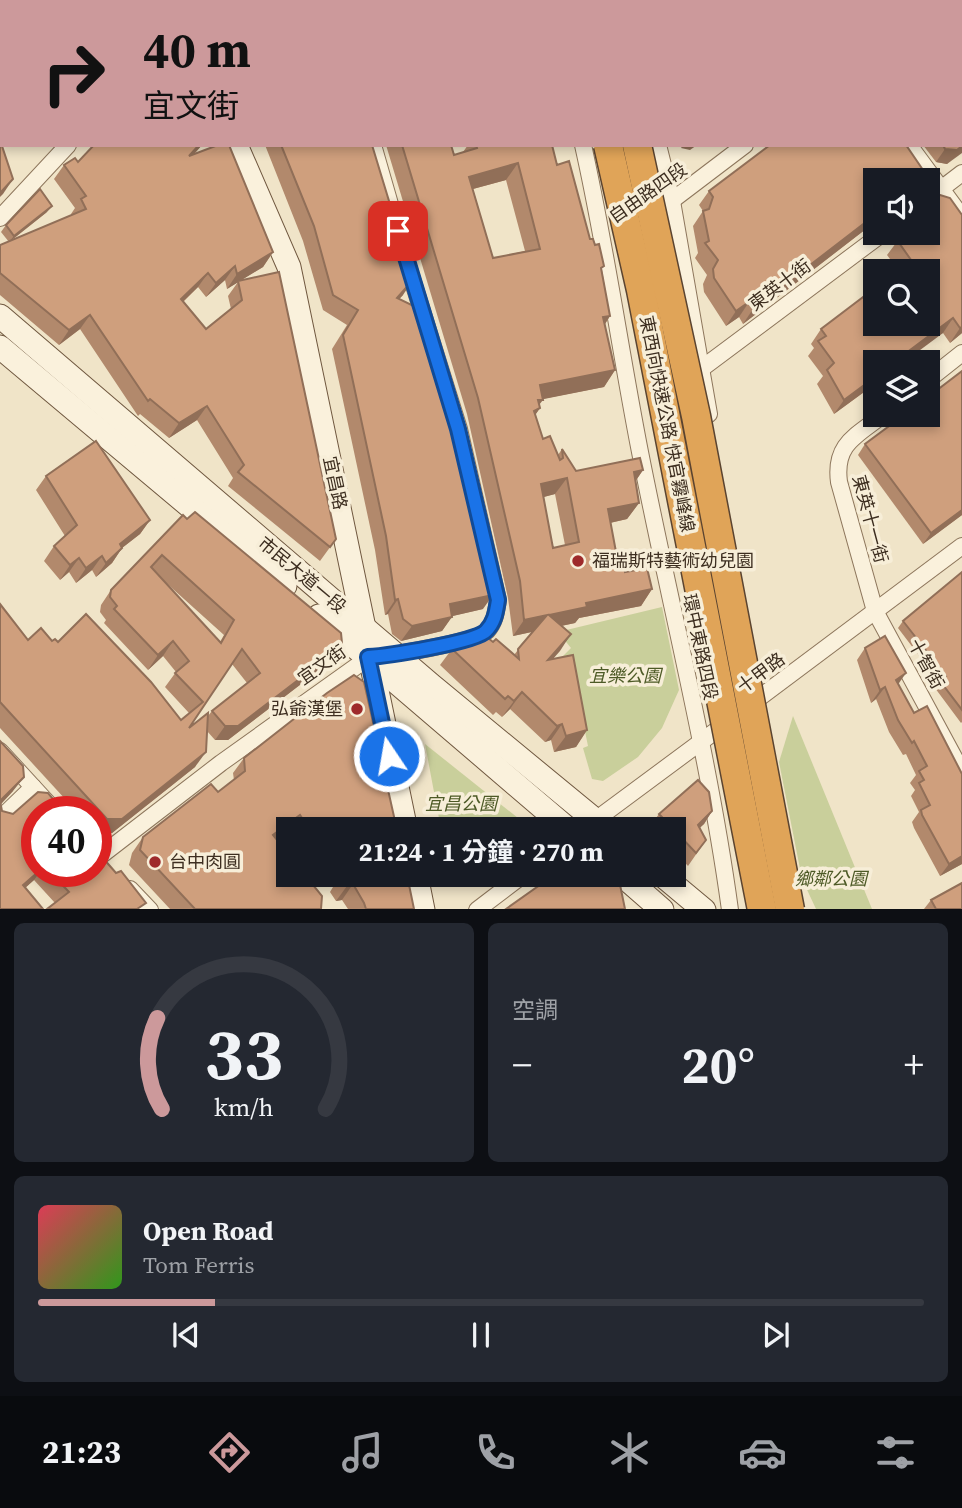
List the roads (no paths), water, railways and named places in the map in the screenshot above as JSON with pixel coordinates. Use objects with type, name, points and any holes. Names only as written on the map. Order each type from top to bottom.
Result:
[{"type":"highway","name":"東西向快速公路 快官霧峰線","points":[[608,147],[641,290],[762,909]]},
{"type":"highway","name":"東西向快速公路 快官霧峰線","points":[[637,147],[696,416],[790,909]]},
{"type":"street","points":[[0,218],[66,147]]},
{"type":"street","name":"宜昌路","points":[[237,147],[289,267],[403,817]]},
{"type":"street","name":"宜文街","points":[[112,856],[243,746],[368,657],[397,655],[484,634],[495,619],[498,600],[458,429],[374,147]]},
{"type":"street","name":"環中東路四段","points":[[583,147],[606,245],[640,450],[701,743],[730,909]]},
{"type":"street","points":[[658,147],[672,201],[759,699],[803,909]]},
{"type":"street","name":"自由路四段","points":[[606,245],[672,201],[742,147]]},
{"type":"street","points":[[910,147],[962,217]]},
{"type":"street","points":[[941,189],[962,173]]},
{"type":"street","name":"東英十街","points":[[701,369],[867,245]]},
{"type":"street","name":"市民大道一段","points":[[0,316],[585,817]]},
{"type":"street","name":"市民大道一段","points":[[0,347],[554,817]]},
{"type":"street","points":[[940,370],[962,353]]},
{"type":"street","name":"東英十一街","points":[[868,427],[846,444],[836,461],[839,482],[875,611]]},
{"type":"street","name":"十甲路","points":[[606,817],[962,546]]},
{"type":"street","name":"十智街","points":[[875,611],[957,747],[962,772]]},
{"type":"street","points":[[0,751],[42,796]]},
{"type":"street","points":[[0,819],[33,787]]},
{"type":"street","points":[[112,871],[150,909]]},
{"type":"street","points":[[418,887],[423,909]]},
{"type":"street","points":[[478,909],[507,887]]},
{"type":"street","points":[[636,887],[662,909]]},
{"type":"street","points":[[677,887],[704,909]]},
{"type":"place","name":"福瑞斯特藝術幼兒園","points":[[578,561]]},
{"type":"place","name":"弘爺漢堡","points":[[357,709]]},
{"type":"place","name":"台中肉圓","points":[[155,862]]},
{"type":"park label","name":"宜樂公園","points":[[625,676]]},
{"type":"park label","name":"宜昌公園","points":[[461,804]]},
{"type":"park label","name":"鄉鄰公園","points":[[831,879]]}]
